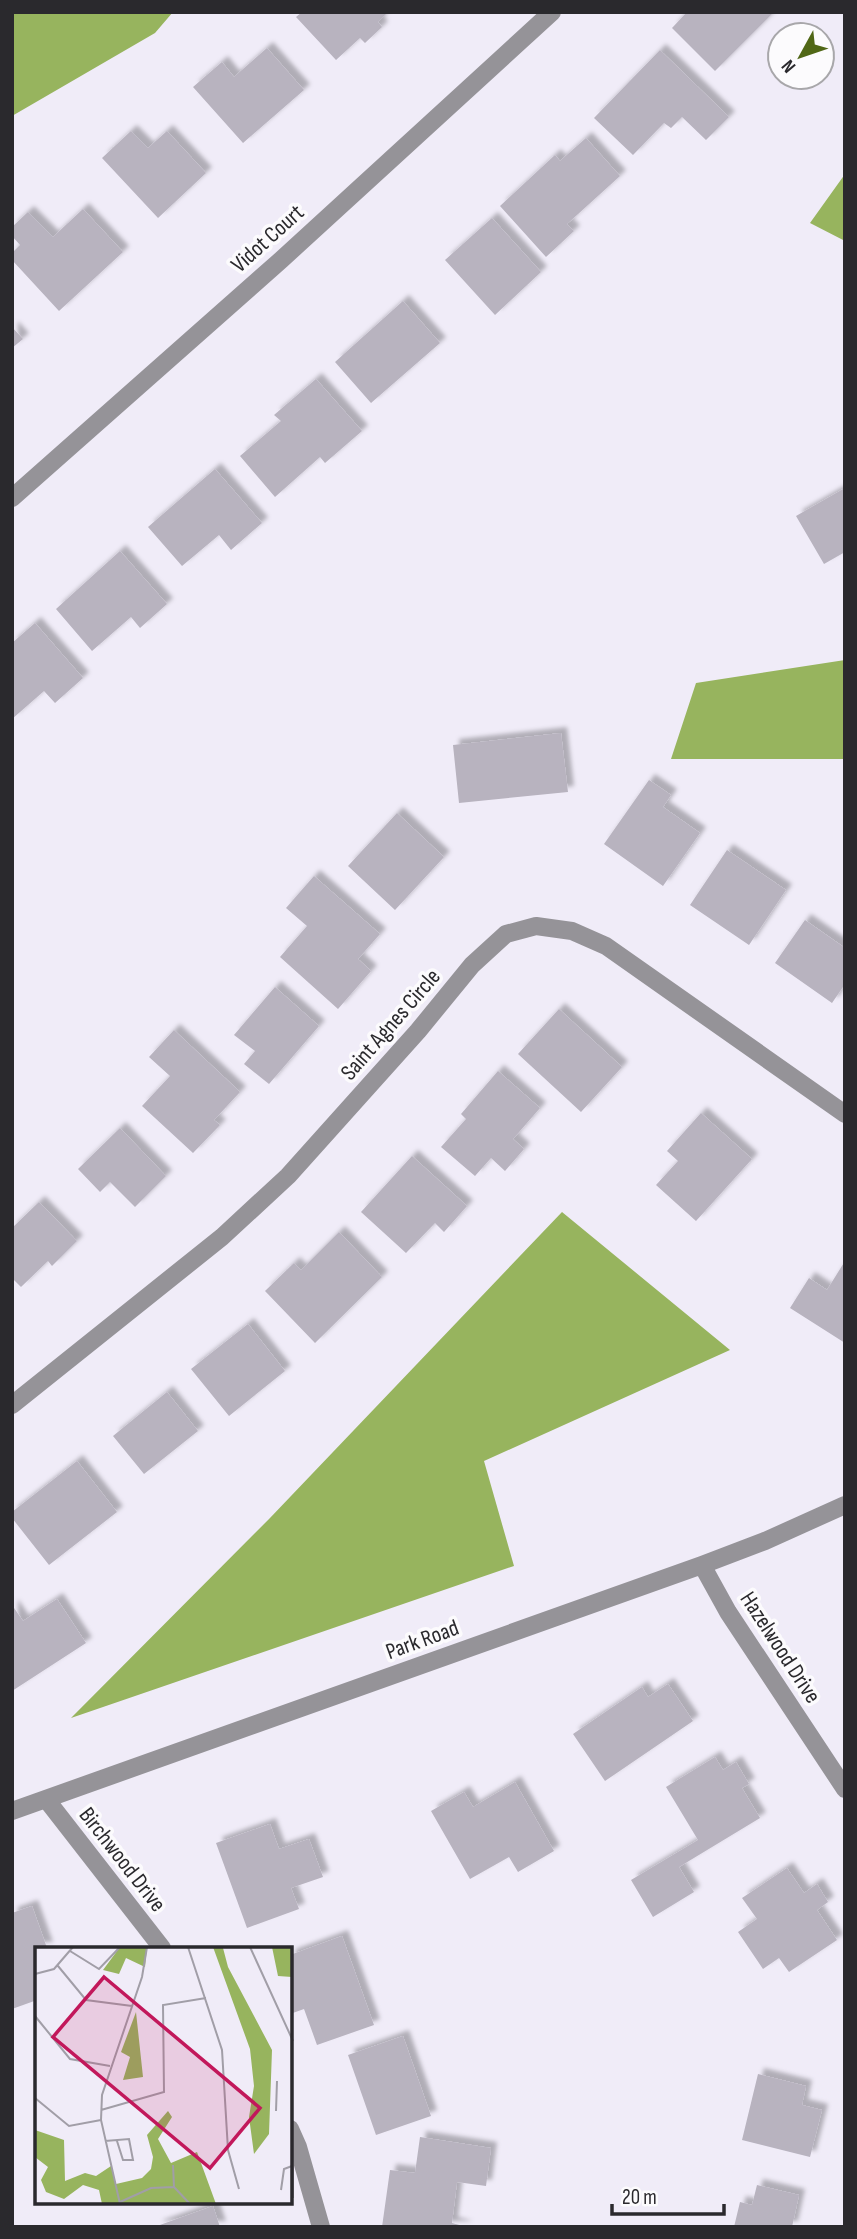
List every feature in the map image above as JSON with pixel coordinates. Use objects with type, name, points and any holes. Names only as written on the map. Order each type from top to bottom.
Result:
[{"type":"street","name":"Vidot Court","points":[[12,498],[281,260],[552,12]]},
{"type":"street","name":"Saint Agnes Circle","points":[[12,1405],[222,1237],[288,1176],[418,1031],[472,965],[506,934],[536,926],[572,931],[606,946],[845,1114]]},
{"type":"street","name":"Park Road","points":[[12,1811],[702,1565],[765,1541],[845,1505]]},
{"type":"street","name":"Hazelwood Drive","points":[[702,1565],[728,1612],[845,1789]]},
{"type":"street","name":"Birchwood Drive","points":[[46,1799],[161,1947]]},
{"type":"street","points":[[292,2134],[321,2227]]},
{"type":"green space","points":[[12,12],[173,12],[155,33],[12,116]]},
{"type":"green space","points":[[845,174],[845,241],[810,223]]},
{"type":"green space","points":[[845,660],[845,759],[671,759],[696,683]]},
{"type":"green space","points":[[562,1212],[730,1350],[484,1461],[514,1566],[71,1718],[270,1518]]},
{"type":"building","points":[[302,12],[388,12],[378,22],[382,27],[365,43],[360,38],[336,60],[296,17]]},
{"type":"building","points":[[687,12],[774,12],[715,71],[672,28]]},
{"type":"building","points":[[267,48],[304,90],[243,143],[193,87],[222,62],[234,77]]},
{"type":"building","points":[[660,50],[729,117],[706,140],[682,117],[671,128],[664,123],[633,155],[594,118]]},
{"type":"building","points":[[131,131],[148,148],[167,131],[206,173],[158,218],[102,158]]},
{"type":"building","points":[[586,138],[620,176],[567,224],[574,231],[546,257],[500,206],[555,155],[560,161]]},
{"type":"building","points":[[83,209],[123,252],[59,311],[12,260],[12,253],[20,245],[12,236],[12,227],[28,212],[53,237]]},
{"type":"building","points":[[492,218],[541,272],[495,315],[445,260]]},
{"type":"building","points":[[403,301],[440,343],[371,403],[335,362]]},
{"type":"building","points":[[12,327],[23,339],[12,348]]},
{"type":"building","points":[[316,379],[362,431],[325,463],[320,457],[275,497],[240,456],[281,421],[274,415]]},
{"type":"building","points":[[215,469],[262,523],[231,550],[219,535],[182,566],[148,527]]},
{"type":"building","points":[[845,488],[845,552],[824,564],[796,516]]},
{"type":"building","points":[[120,551],[167,604],[140,628],[131,617],[92,651],[56,609]]},
{"type":"building","points":[[35,623],[83,678],[55,703],[44,691],[12,719],[12,643]]},
{"type":"building","points":[[561,733],[568,792],[459,803],[453,745]]},
{"type":"building","points":[[649,780],[671,795],[663,807],[700,833],[663,886],[604,844]]},
{"type":"building","points":[[397,813],[444,857],[395,910],[348,866]]},
{"type":"building","points":[[727,850],[786,890],[749,945],[690,905]]},
{"type":"building","points":[[314,876],[380,934],[358,959],[371,971],[338,1009],[280,957],[307,926],[286,908]]},
{"type":"building","points":[[805,920],[845,948],[845,984],[832,1003],[775,963]]},
{"type":"building","points":[[275,987],[319,1026],[269,1084],[244,1064],[255,1051],[234,1035]]},
{"type":"building","points":[[559,1009],[622,1067],[581,1112],[518,1054]]},
{"type":"building","points":[[174,1030],[240,1092],[214,1120],[220,1125],[193,1153],[142,1106],[170,1076],[149,1057]]},
{"type":"building","points":[[498,1071],[540,1108],[513,1139],[524,1149],[505,1171],[491,1158],[475,1176],[441,1147],[466,1119],[461,1114]]},
{"type":"building","points":[[701,1113],[752,1159],[696,1221],[656,1185],[678,1161],[667,1151]]},
{"type":"building","points":[[120,1128],[166,1176],[135,1207],[110,1182],[100,1192],[78,1169]]},
{"type":"building","points":[[412,1156],[467,1206],[444,1232],[435,1223],[406,1253],[361,1212]]},
{"type":"building","points":[[39,1202],[77,1241],[52,1266],[48,1261],[21,1287],[12,1278],[12,1228]]},
{"type":"building","points":[[339,1232],[382,1277],[315,1343],[265,1291],[294,1263],[301,1270]]},
{"type":"building","points":[[845,1261],[845,1343],[790,1308],[809,1278],[827,1290]]},
{"type":"building","points":[[248,1324],[285,1371],[229,1416],[191,1369]]},
{"type":"building","points":[[167,1392],[198,1431],[144,1474],[113,1436]]},
{"type":"building","points":[[77,1461],[117,1512],[49,1565],[12,1518],[12,1512]]},
{"type":"building","points":[[57,1599],[86,1643],[12,1691],[12,1605],[23,1621]]},
{"type":"building","points":[[668,1684],[693,1721],[605,1781],[573,1734],[642,1687],[648,1697]]},
{"type":"building","points":[[715,1757],[723,1770],[736,1762],[749,1784],[742,1788],[760,1818],[679,1867],[694,1892],[653,1917],[631,1880],[698,1840],[666,1787]]},
{"type":"building","points":[[515,1782],[554,1851],[518,1872],[509,1857],[470,1879],[431,1811],[464,1792],[473,1807]]},
{"type":"building","points":[[270,1824],[279,1849],[309,1839],[323,1877],[291,1888],[299,1909],[247,1928],[216,1843]]},
{"type":"building","points":[[787,1868],[804,1893],[817,1884],[828,1902],[817,1910],[837,1940],[789,1972],[779,1958],[763,1969],[738,1932],[757,1919],[742,1898]]},
{"type":"building","points":[[32,1906],[47,1947],[35,1947],[35,2001],[12,2009],[12,1913]]},
{"type":"building","points":[[342,1936],[374,2025],[317,2045],[304,2009],[292,2013],[292,1954]]},
{"type":"building","points":[[403,2036],[431,2116],[376,2135],[348,2055]]},
{"type":"building","points":[[758,2074],[806,2086],[802,2105],[822,2110],[810,2157],[742,2140]]},
{"type":"building","points":[[420,2137],[491,2148],[486,2186],[457,2182],[452,2223],[467,2227],[382,2227],[390,2170],[415,2173]]},
{"type":"building","points":[[757,2185],[799,2195],[792,2227],[734,2227],[740,2202],[752,2205]]},
{"type":"building","points":[[213,2206],[220,2227],[157,2227],[157,2226]]}]
